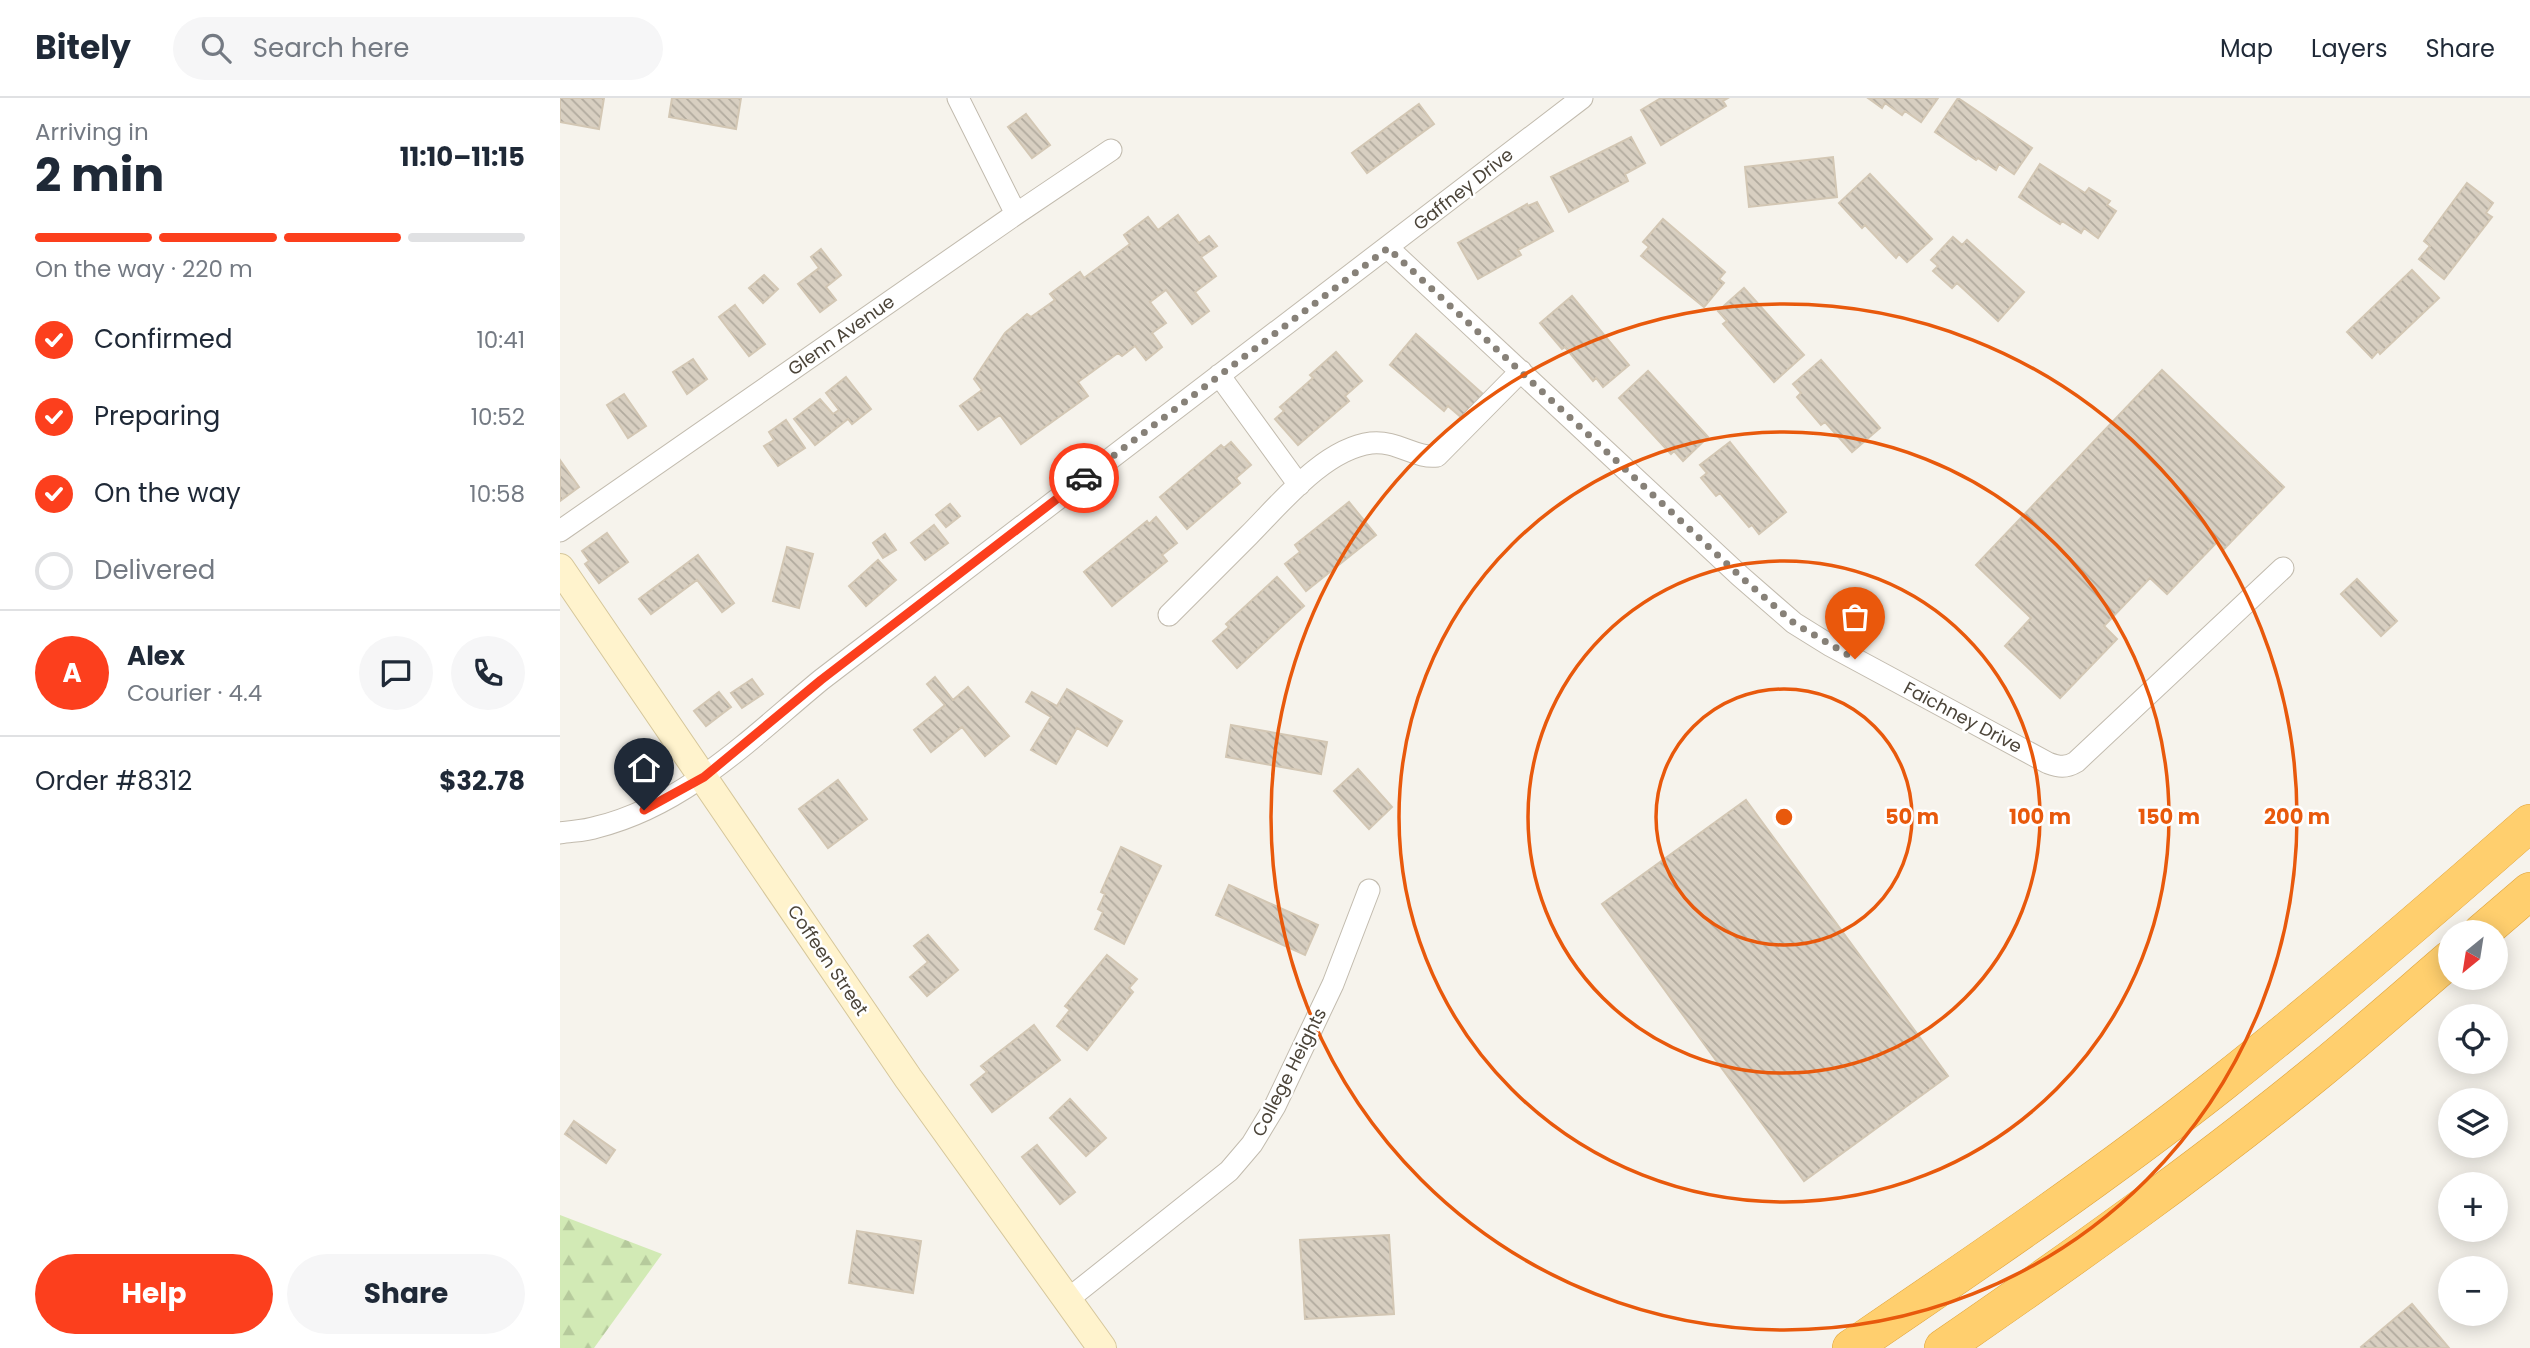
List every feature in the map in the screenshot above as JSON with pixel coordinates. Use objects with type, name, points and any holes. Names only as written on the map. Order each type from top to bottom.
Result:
[{"type":"highway","points":[[1851,1348],[2020,1233],[2220,1084],[2335,991],[2530,823]]},
{"type":"highway","points":[[2496,920],[2530,891]]},
{"type":"highway","points":[[1956,1348],[2320,1070],[2438,969]]},
{"type":"highway","points":[[1831,1348],[2085,1171],[2220,1084]]},
{"type":"highway","points":[[1943,1348],[2044,1279],[2172,1185]]},
{"type":"main road","name":"Coffeen Street","points":[[560,568],[908,1078],[1102,1348]]},
{"type":"street","points":[[958,98],[1016,214]]},
{"type":"street","name":"Gaffney Drive","points":[[560,833],[597,828],[644,810],[704,777],[821,680],[1582,98]]},
{"type":"street","name":"Glenn Avenue","points":[[560,531],[1111,150]]},
{"type":"street","name":"Faichney Drive","points":[[1388,248],[1740,576],[1794,623],[1831,646],[2048,763],[2060,767],[2076,762],[2283,568]]},
{"type":"street","points":[[1169,615],[1299,485],[1344,451],[1370,443],[1393,443],[1429,457],[1437,456],[1521,371]]},
{"type":"street","points":[[1219,374],[1299,485]]},
{"type":"street","name":"College Heights","points":[[1067,1300],[1229,1171],[1252,1144],[1275,1106],[1333,985],[1369,890]]},
{"type":"green space","points":[[560,1215],[662,1254],[594,1348],[560,1348]]},
{"type":"building","points":[[560,98],[604,98],[599,129],[560,122]]},
{"type":"building","points":[[672,98],[741,98],[736,129],[669,117]]},
{"type":"building","points":[[1661,98],[1728,98],[1723,101],[1726,106],[1661,145],[1641,110]]},
{"type":"building","points":[[1868,98],[1938,98],[1921,122],[1905,111],[1902,115],[1885,103],[1882,108]]},
{"type":"building","points":[[1958,98],[2032,148],[2014,174],[1999,164],[1996,170],[1978,158],[1976,160],[1935,132]]},
{"type":"building","points":[[1419,104],[1434,124],[1367,173],[1352,153]]},
{"type":"building","points":[[1026,114],[1050,145],[1032,158],[1008,127]]},
{"type":"building","points":[[1631,137],[1645,163],[1625,174],[1628,181],[1569,212],[1551,177]]},
{"type":"building","points":[[1833,157],[1837,197],[1749,207],[1745,167]]},
{"type":"building","points":[[2040,164],[2085,193],[2089,188],[2110,201],[2107,205],[2116,211],[2098,238],[2084,228],[2081,233],[2062,221],[2060,224],[2019,197]]},
{"type":"building","points":[[1870,174],[1932,239],[1907,262],[1899,254],[1896,258],[1865,225],[1862,228],[1839,203]]},
{"type":"building","points":[[2467,183],[2493,203],[2486,213],[2492,217],[2444,279],[2419,259],[2430,246],[2424,241]]},
{"type":"building","points":[[1537,202],[1553,231],[1518,250],[1521,255],[1478,279],[1458,243],[1527,204],[1528,206]]},
{"type":"building","points":[[1178,215],[1199,243],[1209,236],[1217,246],[1201,257],[1216,276],[1195,292],[1209,311],[1192,324],[1166,290],[1150,302],[1166,323],[1152,333],[1162,347],[1146,360],[1135,346],[1122,356],[1118,353],[1078,382],[1088,396],[1021,444],[1000,415],[978,430],[960,406],[982,390],[974,379],[1005,333],[1027,314],[1031,317],[1055,300],[1050,294],[1080,272],[1084,278],[1130,244],[1124,235],[1148,217],[1158,230]]},
{"type":"building","points":[[1663,219],[1725,272],[1719,279],[1724,283],[1704,307],[1641,256],[1649,247],[1643,242]]},
{"type":"building","points":[[1953,237],[1962,245],[1967,240],[2024,292],[1998,321],[1957,283],[1952,288],[1933,271],[1938,266],[1931,260]]},
{"type":"building","points":[[821,249],[841,275],[826,287],[836,300],[820,312],[798,284],[819,268],[811,257]]},
{"type":"building","points":[[2412,270],[2439,298],[2380,354],[2378,351],[2372,358],[2347,332]]},
{"type":"building","points":[[764,275],[778,289],[763,303],[749,288]]},
{"type":"building","points":[[1744,288],[1804,355],[1774,382],[1723,324],[1727,321],[1718,311]]},
{"type":"building","points":[[1572,296],[1629,365],[1603,387],[1596,378],[1593,381],[1565,347],[1562,349],[1540,323]]},
{"type":"building","points":[[735,305],[765,344],[749,356],[719,317]]},
{"type":"building","points":[[1416,334],[1483,394],[1462,418],[1448,406],[1444,411],[1390,365]]},
{"type":"building","points":[[1336,352],[1362,381],[1345,396],[1349,401],[1298,445],[1275,419],[1284,411],[1280,407],[1313,378],[1310,375]]},
{"type":"building","points":[[693,359],[707,379],[687,394],[673,372]]},
{"type":"building","points":[[1821,360],[1880,428],[1852,452],[1825,422],[1821,425],[1797,397],[1801,393],[1793,384]]},
{"type":"building","points":[[2162,370],[2284,487],[2224,549],[2217,542],[2167,594],[2150,578],[2104,626],[2117,639],[2060,698],[2005,646],[2031,618],[1976,565]]},
{"type":"building","points":[[1648,371],[1708,437],[1683,461],[1674,451],[1671,454],[1619,398]]},
{"type":"building","points":[[846,377],[871,409],[852,424],[848,419],[815,445],[794,419],[820,399],[833,414],[839,410],[826,393]]},
{"type":"building","points":[[624,394],[646,426],[628,438],[607,405]]},
{"type":"building","points":[[786,420],[805,448],[778,466],[764,446],[774,440],[769,432]]},
{"type":"building","points":[[1231,442],[1251,465],[1236,478],[1240,483],[1187,529],[1160,497],[1221,445],[1224,448]]},
{"type":"building","points":[[1730,442],[1786,512],[1759,534],[1752,525],[1749,527],[1720,493],[1716,496],[1701,478],[1707,473],[1700,465]]},
{"type":"building","points":[[560,460],[579,487],[560,501]]},
{"type":"building","points":[[1349,502],[1376,535],[1306,591],[1285,564],[1300,552],[1295,545]]},
{"type":"building","points":[[950,504],[960,516],[946,527],[936,515]]},
{"type":"building","points":[[1156,517],[1177,543],[1162,555],[1167,561],[1112,606],[1084,572],[1147,521],[1149,524]]},
{"type":"building","points":[[934,525],[948,543],[925,560],[911,543]]},
{"type":"building","points":[[607,533],[628,562],[599,583],[585,564],[589,561],[582,551]]},
{"type":"building","points":[[885,534],[896,550],[883,558],[873,543]]},
{"type":"building","points":[[787,547],[813,554],[799,608],[773,601]]},
{"type":"building","points":[[698,555],[734,603],[722,612],[697,580],[651,614],[639,599]]},
{"type":"building","points":[[878,560],[896,580],[866,606],[849,586]]},
{"type":"building","points":[[1277,577],[1304,606],[1237,668],[1213,641],[1229,627],[1226,624]]},
{"type":"building","points":[[2357,579],[2397,621],[2381,636],[2341,594]]},
{"type":"building","points":[[935,677],[953,700],[968,687],[1009,736],[985,756],[962,727],[931,752],[914,730],[945,705],[927,684]]},
{"type":"building","points":[[752,679],[763,694],[742,708],[731,693]]},
{"type":"building","points":[[1067,689],[1122,721],[1107,746],[1077,728],[1056,764],[1031,750],[1051,717],[1026,702],[1032,692],[1057,706]]},
{"type":"building","points":[[719,692],[731,707],[706,726],[694,711]]},
{"type":"building","points":[[1231,725],[1327,742],[1321,774],[1226,757]]},
{"type":"building","points":[[1358,769],[1392,807],[1369,829],[1334,791]]},
{"type":"building","points":[[838,780],[867,819],[828,848],[799,809]]},
{"type":"building","points":[[1746,800],[1948,1076],[1804,1181],[1602,904]]},
{"type":"building","points":[[1121,847],[1161,866],[1124,944],[1095,929],[1103,912],[1098,909],[1105,894],[1101,892]]},
{"type":"building","points":[[1229,885],[1318,925],[1305,955],[1216,915]]},
{"type":"building","points":[[928,935],[958,970],[927,996],[910,977],[928,962],[914,946]]},
{"type":"building","points":[[1107,955],[1137,979],[1129,988],[1133,992],[1087,1050],[1057,1026],[1070,1010],[1065,1006]]},
{"type":"building","points":[[1034,1025],[1060,1060],[992,1112],[971,1085],[987,1072],[981,1066]]},
{"type":"building","points":[[1070,1099],[1106,1138],[1086,1156],[1050,1118]]},
{"type":"building","points":[[574,1121],[615,1150],[606,1163],[565,1134]]},
{"type":"building","points":[[1037,1145],[1075,1192],[1060,1204],[1022,1157]]},
{"type":"building","points":[[857,1231],[921,1241],[913,1293],[849,1283]]},
{"type":"building","points":[[1389,1235],[1394,1314],[1305,1319],[1300,1240]]},
{"type":"building","points":[[2412,1304],[2449,1348],[2361,1347]]},
{"type":"way so far","points":[[1084,478],[1388,248],[1740,576],[1794,623],[1855,659]]},
{"type":"route","points":[[644,810],[704,777],[821,680],[1084,478]]}]
